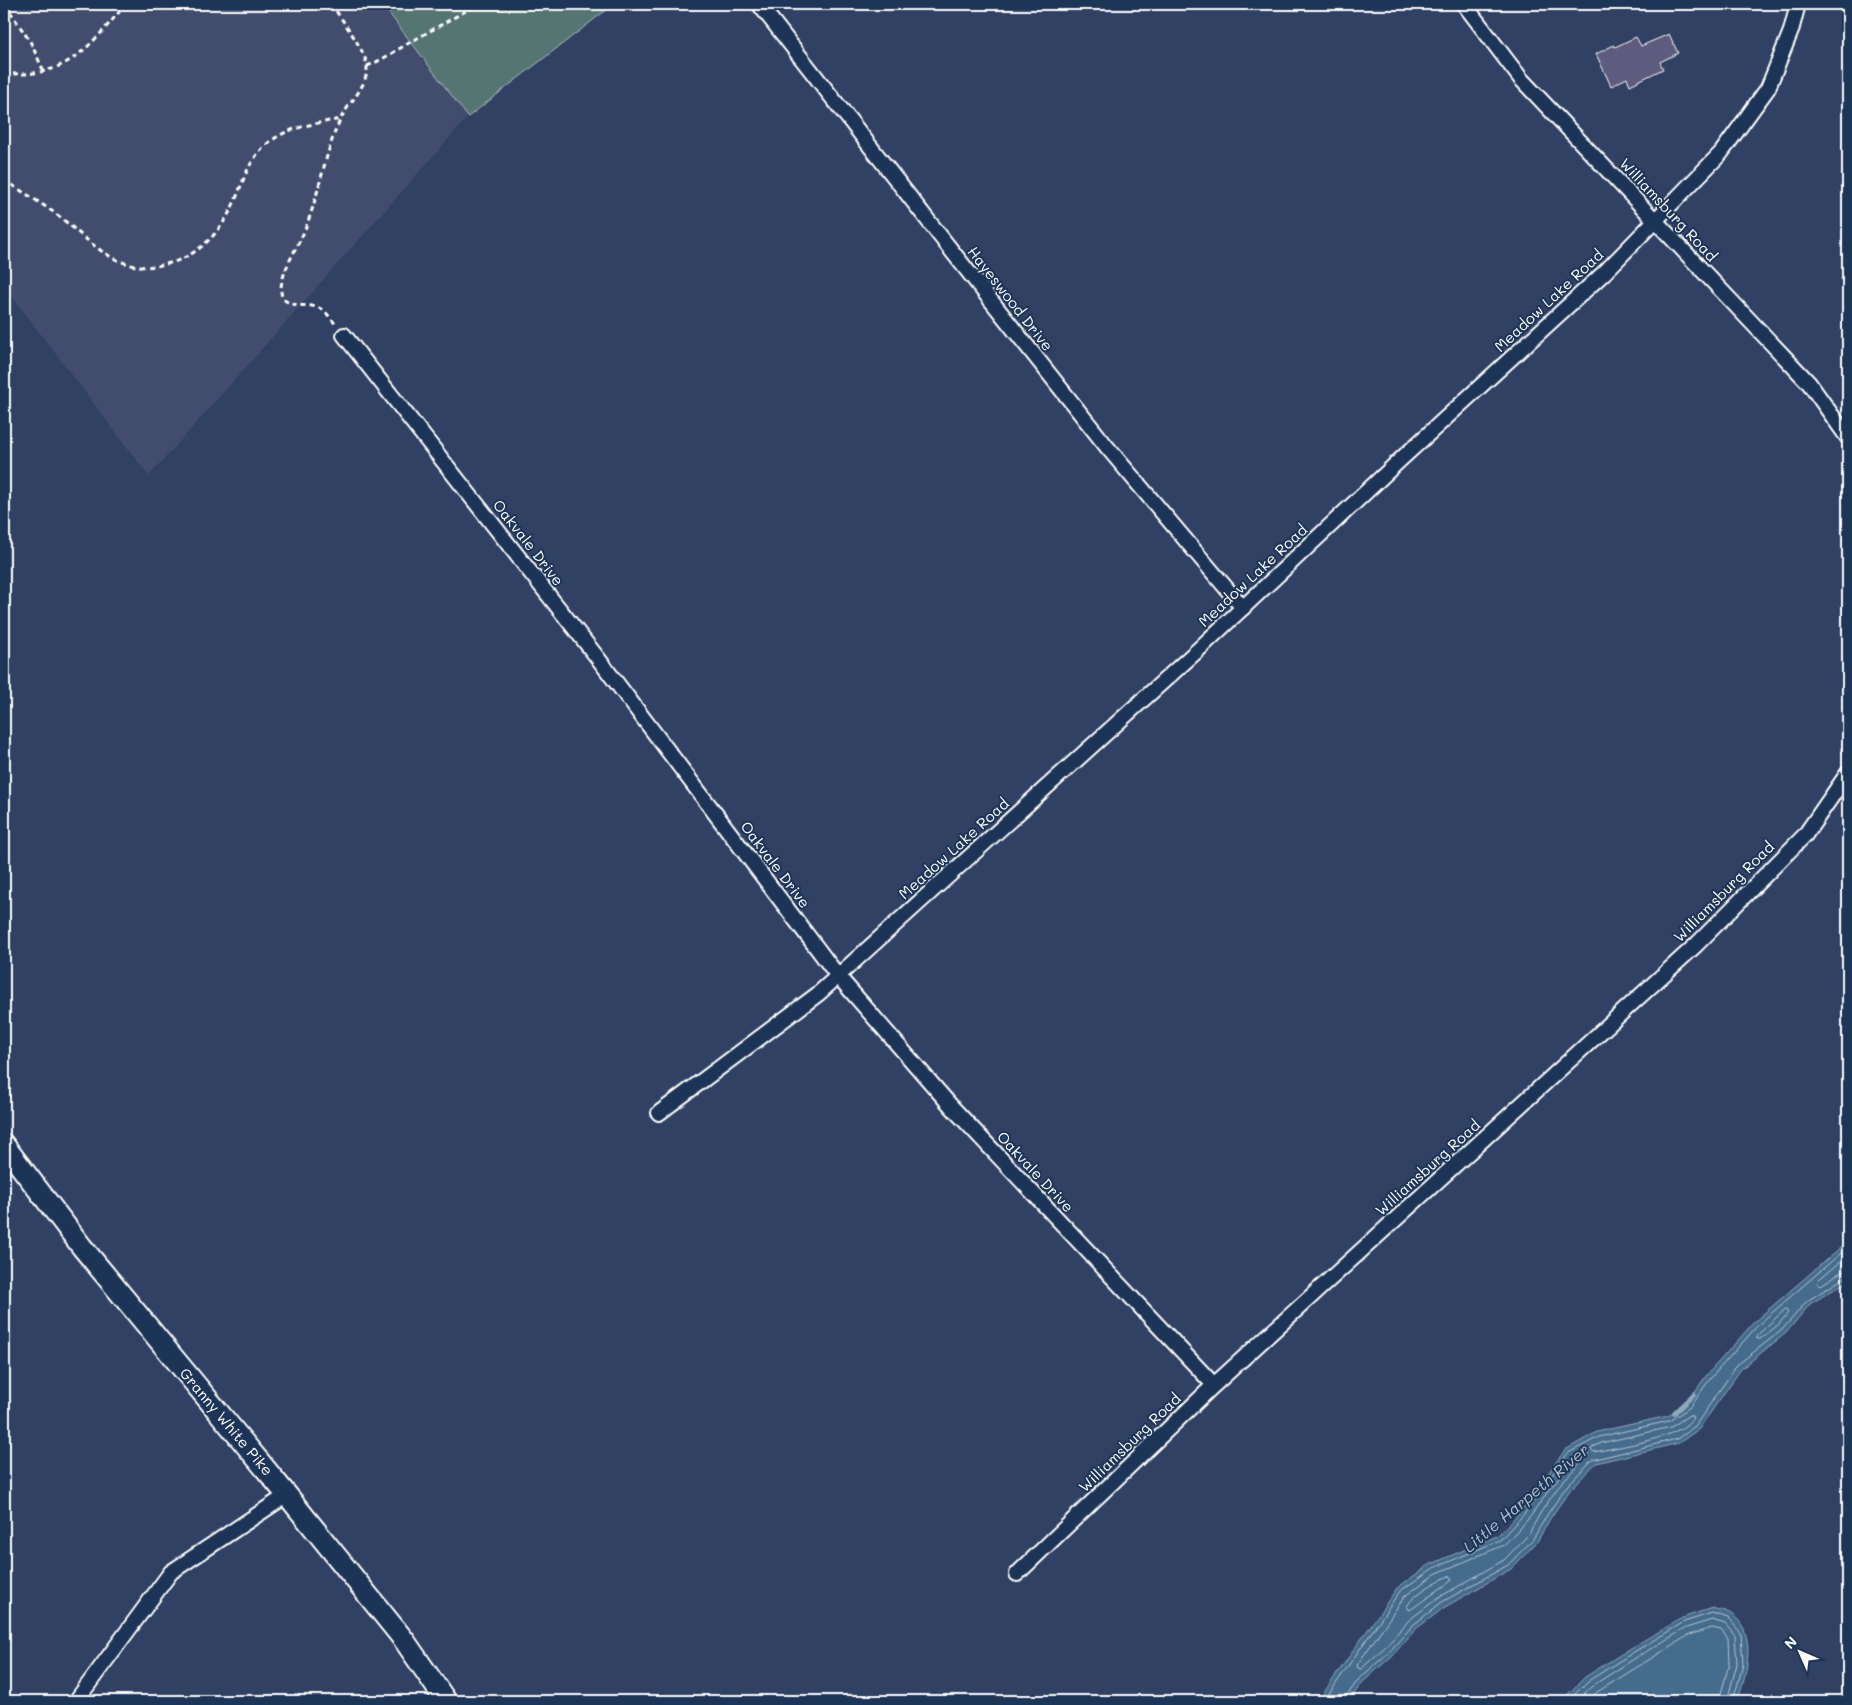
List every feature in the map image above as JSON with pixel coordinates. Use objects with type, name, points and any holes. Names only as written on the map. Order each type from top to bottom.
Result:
[{"type":"main road","name":"Granny White Pike","points":[[4,1145],[82,1247],[287,1494],[404,1640],[446,1701]]},
{"type":"street","name":"Hayeswood Drive","points":[[759,4],[954,256],[1101,440],[1243,608]]},
{"type":"street","name":"Williamsburg Road","points":[[1464,4],[1520,79],[1809,383],[1848,438]]},
{"type":"street","name":"Meadow Lake Road","points":[[659,1113],[818,994],[1243,608],[1400,460],[1605,272],[1721,154],[1768,88],[1791,31],[1798,4]]},
{"type":"street","name":"Oakvale Drive","points":[[344,335],[591,650],[838,976],[950,1106],[1214,1385]]},
{"type":"street","name":"Williamsburg Road","points":[[1016,1574],[1214,1385],[1696,944],[1805,836],[1848,773]]},
{"type":"street","points":[[76,1701],[171,1572],[287,1494]]},
{"type":"path","points":[[5,4],[31,43],[44,72]]},
{"type":"path","points":[[4,73],[26,74],[44,72],[60,67],[76,57],[126,4]]},
{"type":"path","points":[[331,4],[359,46],[367,66],[358,93],[341,119],[303,234],[284,275],[281,294],[284,300],[292,304],[317,307],[327,313],[344,335]]},
{"type":"path","points":[[367,66],[391,55],[478,4]]},
{"type":"path","points":[[4,180],[52,211],[111,257],[137,266],[162,265],[184,258],[194,252],[203,246],[220,228],[234,203],[251,163],[264,147],[277,136],[307,126],[341,119]]},
{"type":"shaded area","points":[[4,4],[382,4],[468,117],[149,476],[4,286]]},
{"type":"green space","points":[[382,4],[614,4],[468,117]]},
{"type":"water","points":[[1848,1241],[1848,1281],[1810,1304],[1786,1333],[1741,1369],[1699,1429],[1679,1443],[1596,1463],[1570,1490],[1551,1517],[1537,1542],[1511,1569],[1445,1607],[1416,1629],[1392,1656],[1362,1683],[1349,1701],[1318,1701],[1397,1588],[1429,1565],[1497,1536],[1521,1511],[1565,1450],[1597,1432],[1668,1416],[1686,1404],[1706,1376],[1755,1321]]},
{"type":"water","points":[[1712,1608],[1731,1614],[1739,1621],[1745,1631],[1748,1654],[1747,1667],[1737,1701],[1561,1701],[1585,1677],[1631,1648],[1682,1618]]},
{"type":"building","points":[[1669,34],[1678,53],[1660,62],[1663,69],[1630,85],[1627,78],[1611,86],[1596,54],[1636,37],[1641,46]]},
{"type":"waterway","name":"Little Harpeth River","points":[[1674,1413],[1694,1394]]}]
